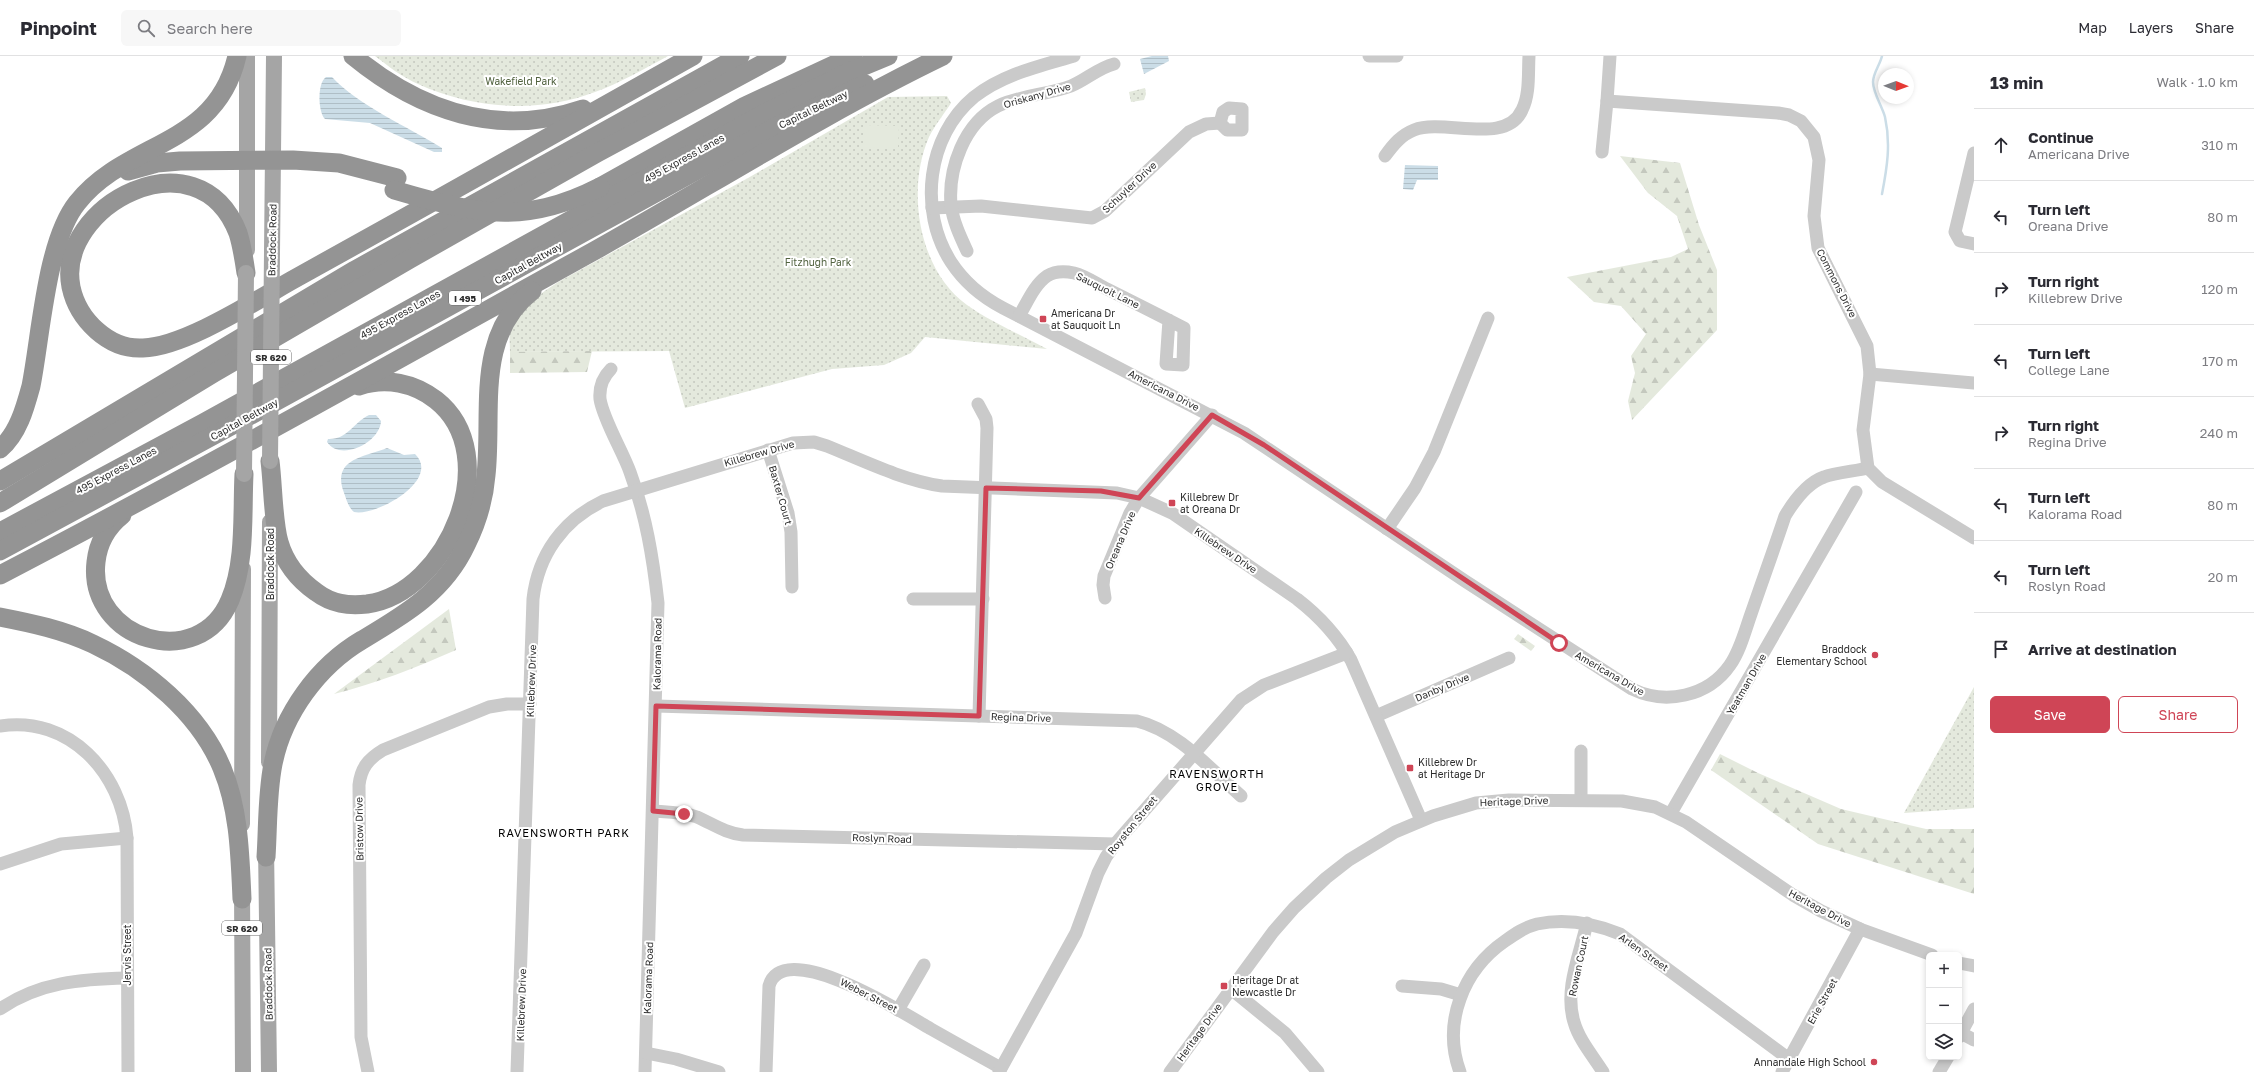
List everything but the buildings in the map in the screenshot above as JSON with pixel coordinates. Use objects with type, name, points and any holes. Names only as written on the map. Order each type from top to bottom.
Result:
[{"type":"highway","points":[[0,449],[21,419],[31,386],[50,275],[61,232],[73,210],[87,192],[122,166],[197,123],[220,99],[237,56]]},
{"type":"highway","points":[[353,56],[377,76],[427,104],[461,115],[487,120],[514,121],[544,119],[572,113],[600,104],[648,81]]},
{"type":"highway","points":[[246,273],[238,233],[222,208],[208,194],[197,189],[166,182],[156,183],[133,190],[100,214],[85,231],[74,250],[70,275],[71,288],[80,311],[102,335],[115,343],[129,348],[144,348],[174,341],[220,319],[375,234],[693,56]]},
{"type":"highway","points":[[0,481],[355,270],[740,56]]},
{"type":"highway","points":[[0,503],[397,266],[597,153],[777,56]]},
{"type":"highway","points":[[597,181],[721,107],[824,56]]},
{"type":"highway","points":[[87,192],[116,176],[157,163],[180,161],[247,161],[273,166],[334,162],[396,184],[494,200],[530,197],[597,181],[739,109],[853,56]]},
{"type":"highway","name":"495 Express Lanes","points":[[0,532],[203,423],[756,118],[802,94],[888,56]]},
{"type":"highway","name":"Capital Beltway","points":[[0,551],[781,124],[851,90],[934,56]]},
{"type":"highway","points":[[0,575],[142,500],[566,265],[842,109],[943,56]]},
{"type":"highway","points":[[266,857],[273,765],[286,723],[307,691],[326,668],[359,641],[420,604],[444,580],[457,563],[474,529],[484,494],[489,373],[494,348],[504,324],[520,302],[534,288],[566,265]]},
{"type":"highway","points":[[270,462],[279,542],[293,571],[303,582],[322,596],[341,604],[373,603],[398,594],[408,588],[436,560],[452,533],[463,499],[466,461],[458,426],[452,416],[435,399],[417,389],[397,382],[386,381],[365,384],[328,397]]},
{"type":"highway","points":[[142,500],[112,524],[102,540],[96,570],[100,596],[110,614],[125,627],[140,636],[161,641],[191,638],[208,629],[220,617],[234,590],[239,564],[244,474]]},
{"type":"highway","points":[[0,617],[48,627],[98,646],[150,680],[181,706],[194,720],[214,750],[229,791],[239,842],[242,899]]},
{"type":"main road","name":"SR 620","points":[[243,1072],[242,899],[247,56]]},
{"type":"main road","name":"Braddock Road","points":[[269,1072],[266,857],[270,706],[270,462],[274,56]]},
{"type":"street","name":"Americana Drive","points":[[1074,56],[1000,80],[979,93],[961,110],[944,137],[936,159],[932,181],[932,208],[942,244],[958,272],[980,294],[1019,316],[1212,415],[1264,445],[1388,529],[1632,689],[1652,696],[1678,697],[1710,686],[1730,666],[1737,654],[1785,516],[1796,499],[1824,477],[1868,468]]},
{"type":"street","points":[[1369,56],[1397,56]]},
{"type":"street","points":[[1385,156],[1400,138],[1423,127],[1438,125],[1492,129],[1512,122],[1518,117],[1525,103],[1529,56]]},
{"type":"street","points":[[1602,152],[1610,56]]},
{"type":"street","name":"Oriskany Drive","points":[[967,251],[956,228],[952,206],[951,185],[958,155],[966,139],[985,115],[997,107],[1020,98],[1052,92],[1073,86],[1100,69],[1114,64]]},
{"type":"street","name":"Commons Drive","points":[[1607,101],[1778,113],[1789,115],[1801,121],[1814,137],[1819,160],[1814,216],[1818,248],[1862,332],[1870,359],[1870,374],[1863,430],[1868,468]]},
{"type":"street","name":"Schuyler Drive","points":[[932,208],[981,206],[1092,218],[1105,211],[1189,132],[1206,124],[1220,123]]},
{"type":"street","points":[[1974,153],[1955,232],[1960,241],[1974,244]]},
{"type":"street","name":"Sauquoit Lane","points":[[1019,316],[1037,286],[1043,279],[1054,273],[1064,272],[1080,275],[1169,320]]},
{"type":"street","points":[[1388,529],[1415,488],[1434,452],[1488,318]]},
{"type":"street","name":"Kalorama Road","points":[[612,369],[605,375],[601,384],[601,401],[636,490],[650,544],[658,603],[645,1072]]},
{"type":"street","points":[[1870,374],[1974,383]]},
{"type":"street","points":[[978,404],[986,419],[987,428],[979,716]]},
{"type":"street","name":"Oreana Drive","points":[[1105,598],[1103,585],[1104,576],[1130,513],[1139,498],[1212,415]]},
{"type":"street","name":"Killebrew Drive","points":[[517,1072],[533,599],[538,572],[544,557],[561,532],[581,514],[603,501],[793,443],[814,442],[924,484],[986,488],[1101,491],[1139,498],[1172,513],[1297,599],[1326,624],[1347,653],[1421,820]]},
{"type":"street","name":"Baxter Court","points":[[768,450],[788,513],[791,532],[792,587]]},
{"type":"street","points":[[1868,468],[1882,482],[1974,538]]},
{"type":"street","name":"Yeatman Drive","points":[[1671,813],[1856,492]]},
{"type":"street","points":[[913,599],[983,599]]},
{"type":"street","name":"Royston Street","points":[[1000,1070],[1073,939],[1098,873],[1115,844],[1231,710],[1251,693],[1281,678],[1347,653]]},
{"type":"street","name":"Danby Drive","points":[[1376,716],[1509,658]]},
{"type":"street","name":"Bristow Drive","points":[[368,1072],[362,1037],[361,997],[359,785],[364,766],[374,755],[383,750],[466,716],[496,705],[530,704]]},
{"type":"street","name":"Regina Drive","points":[[656,706],[1137,721],[1161,730],[1192,754],[1241,796]]},
{"type":"street","name":"Jervis Street","points":[[0,726],[19,726],[50,732],[73,743],[90,756],[105,773],[117,794],[125,822],[127,838],[128,1072]]},
{"type":"street","points":[[1581,752],[1581,800]]},
{"type":"street","name":"Heritage Drive","points":[[1170,1072],[1273,932],[1294,908],[1326,878],[1371,845],[1421,820],[1476,803],[1509,800],[1638,802],[1671,813],[1793,895],[1821,911],[1860,929],[1926,953]]},
{"type":"street","name":"Roslyn Road","points":[[653,811],[684,814],[696,817],[722,830],[743,835],[1115,844]]},
{"type":"street","points":[[0,864],[61,844],[127,838]]},
{"type":"street","name":"Arlen Street","points":[[1460,1072],[1454,1036],[1455,1021],[1461,995],[1466,983],[1494,948],[1518,932],[1536,924],[1548,922],[1587,923],[1602,927],[1630,940],[1789,1059]]},
{"type":"street","name":"Rowan Court","points":[[1587,923],[1571,988],[1571,1012],[1580,1036],[1603,1072]]},
{"type":"street","name":"Erie Street","points":[[1782,1072],[1860,929]]},
{"type":"street","points":[[1962,964],[1974,966]]},
{"type":"street","points":[[898,1010],[924,965]]},
{"type":"street","name":"Weber Street","points":[[766,1072],[769,986],[774,975],[786,970],[805,972],[839,979],[856,986],[1000,1070]]},
{"type":"street","points":[[0,1009],[25,995],[61,983],[85,979],[127,978]]},
{"type":"street","points":[[1402,986],[1445,989],[1461,995]]},
{"type":"street","points":[[1231,990],[1285,1033],[1318,1072]]},
{"type":"street","points":[[1962,1031],[1974,1009]]},
{"type":"street","points":[[1962,1036],[1974,1040]]},
{"type":"street","points":[[646,1053],[676,1059],[719,1072]]},
{"type":"street","points":[[1939,1072],[1946,1060]]},
{"type":"green space","name":"Wakefield Park","points":[[375,56],[668,56],[623,80],[595,92],[573,99],[551,104],[506,106],[461,99],[418,84],[395,71]]},
{"type":"green space","points":[[1145,88],[1146,94],[1144,100],[1131,102],[1129,92]]},
{"type":"green space","name":"Fitzhugh Park","points":[[947,96],[951,103],[929,137],[922,158],[918,180],[918,204],[921,227],[927,250],[937,271],[950,290],[967,305],[996,323],[1047,349],[925,337],[911,353],[884,365],[832,369],[685,408],[669,351],[510,352],[510,330],[513,323],[531,302],[560,281],[748,178],[888,97]]},
{"type":"green space","points":[[865,125],[899,126],[898,148],[865,147]]},
{"type":"green space","points":[[1620,156],[1680,163],[1699,225],[1717,270],[1717,330],[1632,420],[1628,401],[1635,373],[1631,356],[1646,334],[1621,306],[1594,302],[1567,277],[1671,257],[1688,249],[1677,216],[1648,193]]},
{"type":"green space","points":[[592,351],[587,372],[510,373],[510,352]]},
{"type":"green space","points":[[449,609],[456,650],[396,675],[334,694]]},
{"type":"green space","points":[[1518,634],[1535,646],[1531,651],[1514,639]]},
{"type":"green space","points":[[1974,687],[1974,808],[1904,813]]},
{"type":"green space","points":[[1720,754],[1758,773],[1841,809],[1926,829],[1974,829],[1974,894],[1818,844],[1711,770]]},
{"type":"water","points":[[1152,56],[1168,56],[1169,61],[1144,74],[1140,59]]},
{"type":"water","points":[[326,77],[332,77],[355,97],[442,148],[442,152],[434,152],[370,123],[325,119],[321,110],[320,91],[323,80]]},
{"type":"water","points":[[1405,165],[1438,166],[1438,180],[1417,180],[1413,190],[1403,189]]},
{"type":"water","points":[[369,415],[376,415],[381,421],[379,429],[367,443],[350,450],[341,450],[333,448],[327,442],[328,439],[335,439],[345,434],[363,418]]},
{"type":"water","points":[[387,448],[404,455],[415,454],[421,464],[420,475],[413,485],[390,503],[364,512],[354,512],[349,505],[343,490],[341,480],[342,472],[346,465],[360,457]]},
{"type":"waterway","points":[[1882,56],[1874,75],[1873,86],[1885,117],[1888,137],[1887,165],[1882,194]]},
{"type":"place","name":"Americana Dr at Sauquoit Ln","points":[[1043,319]]},
{"type":"place","name":"Killebrew Dr at Oreana Dr","points":[[1172,503]]},
{"type":"place","name":"Braddock Elementary School","points":[[1875,655]]},
{"type":"place","name":"Killebrew Dr at Heritage Dr","points":[[1410,768]]},
{"type":"place","name":"Heritage Dr at Newcastle Dr","points":[[1224,986]]},
{"type":"place","name":"Annandale High School","points":[[1874,1062]]},
{"type":"district","name":"RAVENSWORTH GROVE","points":[[1217,779]]},
{"type":"district","name":"RAVENSWORTH PARK","points":[[564,832]]},
{"type":"route","points":[[684,814],[653,811],[656,706],[979,716],[986,488],[1101,491],[1139,498],[1212,415],[1264,445],[1559,643]]}]
